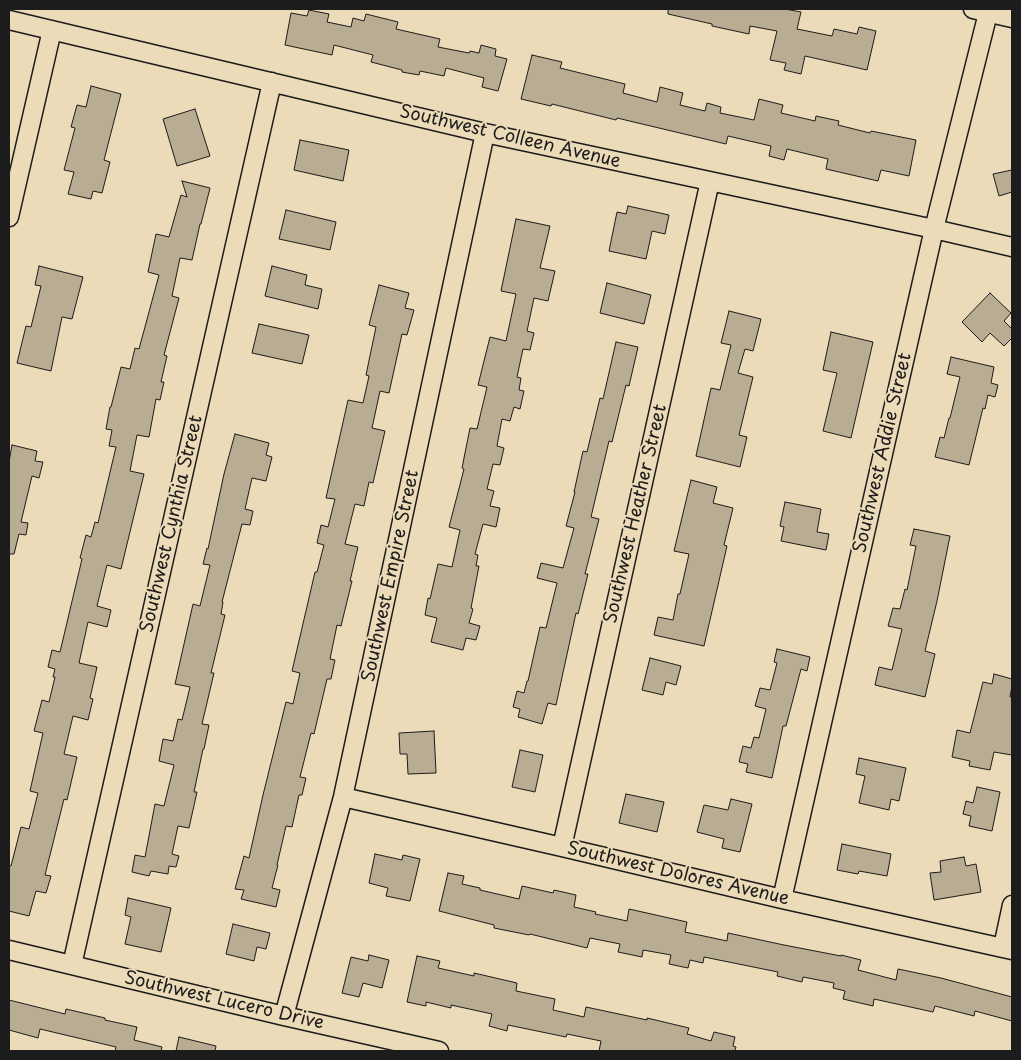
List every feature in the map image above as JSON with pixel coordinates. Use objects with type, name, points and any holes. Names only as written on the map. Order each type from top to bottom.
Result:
[{"type":"street","points":[[983,10],[1012,18]]},
{"type":"street","name":"Southwest Addie Street","points":[[782,899],[983,10]]},
{"type":"street","name":"Southwest Colleen Avenue","points":[[9,20],[485,133],[1012,247]]},
{"type":"street","points":[[9,217],[52,30]]},
{"type":"street","name":"Southwest Cynthia Street","points":[[72,965],[272,82]]},
{"type":"street","name":"Southwest Empire Street","points":[[284,1016],[343,798],[485,133]]},
{"type":"street","name":"Southwest Heather Street","points":[[562,847],[710,181]]},
{"type":"street","name":"Southwest Dolores Avenue","points":[[343,798],[1007,949]]},
{"type":"street","points":[[1007,949],[1012,905]]},
{"type":"street","name":"Southwest Lucero Drive","points":[[9,950],[439,1051]]},
{"type":"building","points":[[668,9],[785,9],[801,12],[797,29],[832,36],[834,29],[857,34],[859,27],[876,31],[867,70],[805,56],[801,74],[784,70],[786,63],[770,60],[777,31],[750,26],[749,34],[668,14]]},
{"type":"building","points":[[309,10],[329,14],[327,22],[351,27],[353,18],[364,21],[366,14],[398,22],[396,29],[440,39],[438,47],[469,53],[470,51],[479,53],[481,45],[496,49],[495,56],[507,59],[498,91],[482,87],[484,78],[446,68],[444,76],[420,71],[419,75],[402,72],[402,70],[371,62],[373,55],[334,45],[332,55],[285,45],[291,13],[307,16]]},
{"type":"building","points":[[532,55],[562,62],[560,68],[625,84],[623,93],[657,102],[660,87],[683,93],[680,105],[705,111],[707,103],[721,107],[720,113],[754,120],[759,99],[783,105],[781,113],[815,121],[816,116],[839,121],[838,125],[870,133],[871,131],[916,140],[909,176],[881,170],[878,181],[826,169],[828,159],[787,149],[784,160],[769,156],[771,146],[728,136],[726,144],[617,118],[616,120],[552,104],[551,106],[521,99]]},
{"type":"building","points":[[91,86],[121,94],[104,160],[110,162],[102,193],[93,191],[91,199],[68,194],[74,172],[64,170],[75,128],[71,127],[77,105],[86,107]]},
{"type":"building","points":[[195,109],[210,156],[177,166],[163,119]]},
{"type":"building","points":[[300,140],[349,150],[343,181],[294,170]]},
{"type":"building","points":[[1012,170],[1012,192],[999,196],[993,174]]},
{"type":"building","points":[[182,181],[210,188],[192,260],[180,258],[172,296],[179,298],[164,355],[167,356],[161,382],[164,382],[160,400],[156,399],[149,437],[137,435],[130,471],[144,474],[121,569],[107,565],[97,606],[111,610],[107,627],[88,622],[79,663],[97,667],[90,698],[93,699],[88,720],[73,716],[64,754],[77,757],[67,800],[64,799],[45,875],[51,876],[46,893],[36,891],[29,916],[9,911],[9,865],[11,866],[21,827],[29,829],[38,793],[30,791],[43,733],[34,731],[42,700],[49,702],[55,677],[53,677],[55,669],[48,667],[52,650],[60,652],[86,535],[91,537],[95,522],[98,523],[116,447],[109,446],[112,430],[106,429],[110,407],[121,367],[130,369],[135,348],[139,349],[159,275],[148,272],[156,234],[169,237],[181,195],[187,197]]},
{"type":"building","points":[[628,206],[669,215],[665,234],[652,231],[646,259],[609,251],[617,212],[626,214]]},
{"type":"building","points":[[286,210],[336,222],[330,250],[279,239]]},
{"type":"building","points":[[516,219],[550,226],[540,268],[555,271],[548,301],[534,298],[527,331],[534,333],[530,350],[523,349],[517,377],[521,378],[519,390],[524,391],[520,409],[514,407],[510,421],[502,419],[497,446],[504,448],[500,465],[493,464],[487,489],[494,491],[490,506],[500,508],[496,527],[483,524],[475,554],[478,555],[476,566],[479,566],[471,608],[473,609],[469,623],[480,626],[476,640],[466,638],[463,650],[431,642],[437,618],[425,615],[438,564],[452,567],[460,530],[449,527],[464,469],[462,468],[470,428],[477,429],[487,387],[478,385],[490,337],[506,341],[516,294],[501,291]]},
{"type":"building","points":[[39,266],[83,277],[72,319],[62,317],[51,371],[17,363],[26,326],[31,327],[41,286],[35,285]]},
{"type":"building","points":[[272,266],[307,275],[305,285],[322,289],[318,309],[265,296]]},
{"type":"building","points":[[607,283],[651,295],[644,324],[600,313]]},
{"type":"building","points":[[379,285],[409,293],[405,308],[414,310],[407,335],[402,334],[389,393],[380,391],[372,428],[385,431],[373,483],[369,482],[364,506],[355,504],[345,544],[358,547],[350,581],[352,581],[341,626],[337,625],[330,659],[335,660],[331,679],[327,679],[314,734],[311,733],[300,777],[306,778],[302,795],[299,795],[292,827],[286,826],[272,888],[280,890],[276,907],[241,899],[244,890],[235,889],[244,856],[249,858],[286,702],[293,704],[300,673],[292,671],[315,572],[317,572],[324,545],[317,543],[321,525],[328,527],[335,499],[326,498],[348,400],[363,403],[369,376],[366,375],[376,327],[369,325]]},
{"type":"building","points":[[990,293],[1011,313],[1004,321],[1012,329],[1012,338],[1004,346],[990,333],[982,342],[962,322]]},
{"type":"building","points":[[729,311],[761,319],[753,351],[745,349],[738,373],[753,377],[739,435],[747,437],[740,467],[696,456],[711,388],[720,390],[731,345],[721,343]]},
{"type":"building","points":[[259,324],[309,335],[302,364],[252,353]]},
{"type":"building","points":[[831,332],[873,342],[851,438],[823,431],[837,373],[823,370]]},
{"type":"building","points":[[616,342],[638,347],[629,386],[626,385],[612,442],[609,441],[591,517],[599,519],[585,574],[588,574],[578,614],[576,613],[556,705],[548,703],[542,724],[518,717],[520,709],[513,707],[517,691],[524,693],[540,627],[546,628],[557,583],[537,578],[541,563],[563,568],[574,528],[566,526],[583,451],[587,452],[600,398],[603,399]]},
{"type":"building","points":[[951,357],[994,367],[991,383],[998,385],[995,397],[988,395],[985,409],[983,408],[969,465],[935,457],[940,437],[944,438],[960,377],[947,374]]},
{"type":"building","points":[[235,434],[269,443],[266,455],[272,457],[266,481],[252,478],[245,509],[253,511],[250,525],[242,524],[222,602],[221,614],[225,615],[211,673],[214,673],[202,724],[209,725],[194,792],[197,792],[189,828],[178,826],[172,854],[179,856],[176,867],[169,866],[168,874],[151,871],[149,876],[132,872],[135,855],[145,857],[155,804],[164,806],[174,765],[159,761],[163,739],[173,741],[178,719],[182,720],[190,687],[175,684],[193,604],[200,606],[210,565],[203,564]]},
{"type":"building","points":[[12,445],[37,451],[35,461],[43,462],[39,478],[32,476],[21,522],[28,523],[26,535],[19,534],[14,554],[9,554],[9,462]]},
{"type":"building","points":[[691,480],[717,487],[713,503],[733,508],[724,545],[727,546],[704,646],[654,635],[658,617],[673,620],[678,594],[680,594],[689,554],[674,551]]},
{"type":"building","points":[[785,502],[821,509],[817,532],[829,534],[826,550],[781,541],[784,527],[780,526]]},
{"type":"building","points":[[914,529],[950,536],[925,651],[935,654],[925,697],[875,685],[879,667],[892,670],[902,629],[888,626],[893,608],[900,609],[905,589],[907,590],[916,546],[910,545]]},
{"type":"building","points":[[777,649],[810,657],[807,671],[801,669],[786,726],[783,726],[772,778],[746,772],[748,764],[739,762],[743,746],[751,748],[754,737],[759,738],[766,709],[755,706],[760,688],[770,690],[777,663],[774,662]]},
{"type":"building","points":[[650,658],[681,666],[676,685],[666,682],[663,695],[642,690]]},
{"type":"building","points":[[994,674],[1012,679],[1010,697],[1012,697],[1012,755],[994,752],[990,770],[969,766],[970,761],[952,757],[957,730],[970,733],[983,682],[992,684]]},
{"type":"building","points":[[434,731],[436,773],[408,774],[407,754],[400,754],[399,733]]},
{"type":"building","points":[[520,750],[543,755],[535,792],[512,787]]},
{"type":"building","points":[[859,758],[906,768],[899,801],[891,799],[889,810],[859,803],[865,776],[856,774]]},
{"type":"building","points":[[977,787],[1000,792],[992,831],[969,826],[971,816],[963,814],[966,801],[973,803]]},
{"type":"building","points":[[626,794],[664,802],[657,832],[619,823]]},
{"type":"building","points":[[731,799],[752,804],[740,852],[722,848],[724,839],[697,832],[704,805],[728,810]]},
{"type":"building","points":[[842,844],[891,854],[887,876],[859,871],[858,874],[837,870]]},
{"type":"building","points":[[375,854],[402,860],[403,855],[420,859],[410,901],[386,896],[388,888],[369,883]]},
{"type":"building","points":[[964,857],[966,866],[976,864],[981,892],[934,900],[930,873],[941,872],[940,861]]},
{"type":"building","points":[[448,873],[464,876],[462,884],[519,899],[522,886],[553,893],[554,890],[576,895],[574,907],[596,912],[595,914],[627,921],[629,909],[687,922],[685,932],[727,941],[728,933],[841,955],[861,960],[858,970],[896,980],[898,969],[941,978],[1012,997],[1012,1021],[975,1011],[974,1016],[935,1006],[933,1012],[874,999],[873,1006],[843,999],[845,991],[833,988],[834,983],[803,977],[802,982],[777,976],[778,972],[704,957],[703,963],[690,960],[688,968],[669,964],[671,955],[643,950],[642,957],[618,952],[620,944],[590,938],[587,948],[530,934],[494,928],[494,925],[439,911]]},
{"type":"building","points":[[128,898],[171,908],[161,952],[125,944],[131,917],[125,915]]},
{"type":"building","points":[[233,924],[270,933],[266,949],[257,947],[254,961],[226,954]]},
{"type":"building","points":[[369,955],[389,960],[382,988],[363,983],[359,997],[342,993],[351,957],[368,961]]},
{"type":"building","points":[[417,956],[440,961],[438,968],[474,976],[474,973],[517,983],[516,991],[555,999],[553,1010],[584,1017],[586,1007],[689,1028],[687,1034],[711,1041],[714,1032],[735,1037],[733,1046],[736,1047],[735,1051],[599,1051],[601,1041],[567,1034],[566,1037],[508,1025],[507,1031],[489,1026],[492,1014],[451,1005],[451,1008],[426,1002],[426,1006],[407,1002]]},
{"type":"building","points":[[9,1000],[65,1014],[66,1009],[137,1027],[134,1040],[162,1047],[161,1051],[115,1051],[116,1047],[40,1029],[38,1038],[9,1030]]},
{"type":"building","points":[[179,1037],[216,1046],[215,1051],[176,1051]]}]
